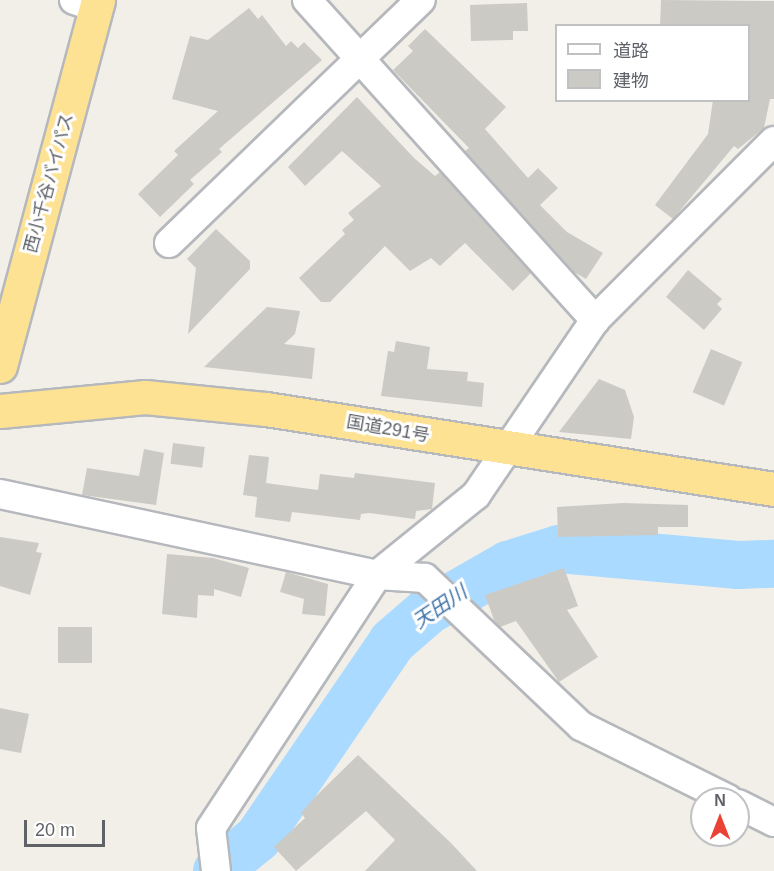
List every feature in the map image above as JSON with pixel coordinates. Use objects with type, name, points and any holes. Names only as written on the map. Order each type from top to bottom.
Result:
[{"type":"highway","name":"西小千谷バイパス","points":[[0,366],[89,2]]},
{"type":"highway","name":"国道291号","points":[[0,411],[145,397],[266,409],[506,449],[774,489]]},
{"type":"street","points":[[307,0],[595,320]]},
{"type":"street","points":[[169,243],[421,0]]},
{"type":"street","points":[[216,871],[211,828],[377,575],[476,495],[595,320],[774,141]]},
{"type":"street","points":[[0,494],[377,575],[425,578],[581,726],[704,787]]},
{"type":"street","points":[[750,810],[774,822]]},
{"type":"building","points":[[661,0],[774,1],[774,99],[770,99],[764,128],[738,149],[734,146],[673,219],[655,205],[708,134],[713,102],[750,102],[750,24],[660,24]]},
{"type":"building","points":[[527,3],[528,31],[513,31],[513,40],[471,41],[470,5]]},
{"type":"building","points":[[249,8],[258,19],[262,15],[286,46],[291,41],[298,48],[304,42],[322,60],[219,149],[222,152],[190,180],[194,184],[160,217],[138,194],[178,155],[174,151],[218,111],[172,99],[190,36],[208,40]]},
{"type":"building","points":[[425,29],[506,107],[485,129],[528,178],[538,168],[558,188],[540,205],[567,232],[603,253],[586,279],[574,272],[465,151],[469,148],[393,70],[413,51],[408,46]]},
{"type":"building","points":[[357,97],[414,158],[435,176],[440,172],[531,273],[513,291],[465,243],[440,266],[431,258],[410,271],[385,246],[330,302],[321,302],[299,278],[345,234],[342,230],[354,220],[348,213],[381,186],[342,151],[305,186],[288,167]]},
{"type":"building","points":[[216,229],[250,261],[250,269],[188,334],[196,268],[187,259]]},
{"type":"building","points":[[688,270],[722,299],[717,304],[722,309],[704,330],[666,297]]},
{"type":"building","points":[[267,307],[300,311],[295,334],[284,344],[315,348],[312,379],[204,367]]},
{"type":"building","points":[[396,341],[430,347],[427,369],[468,372],[467,381],[484,383],[482,407],[381,396],[388,351],[394,352]]},
{"type":"building","points":[[711,349],[742,362],[724,406],[693,392]]},
{"type":"building","points":[[599,379],[625,390],[634,417],[631,439],[559,432]]},
{"type":"building","points":[[173,443],[205,447],[202,468],[170,464]]},
{"type":"building","points":[[144,449],[164,453],[156,505],[82,495],[87,468],[139,476]]},
{"type":"building","points":[[249,455],[269,457],[266,483],[318,490],[320,474],[354,478],[355,473],[435,483],[432,509],[416,511],[415,519],[369,513],[361,514],[360,520],[292,512],[290,522],[255,517],[257,497],[243,495]]},
{"type":"building","points":[[623,503],[688,505],[688,527],[658,527],[658,535],[558,537],[557,507]]},
{"type":"building","points":[[0,537],[39,543],[36,552],[42,553],[30,595],[0,586]]},
{"type":"building","points":[[167,554],[213,558],[249,568],[241,597],[214,589],[214,596],[198,595],[197,618],[162,614]]},
{"type":"building","points":[[564,568],[578,606],[567,610],[598,657],[559,682],[516,621],[500,627],[494,620],[485,595]]},
{"type":"building","points":[[286,572],[328,584],[325,616],[302,614],[304,599],[280,592]]},
{"type":"building","points":[[58,627],[92,627],[92,663],[58,663]]},
{"type":"building","points":[[0,708],[29,714],[21,753],[0,749]]},
{"type":"building","points":[[358,755],[451,843],[477,871],[365,871],[395,840],[366,811],[296,871],[274,847],[305,818],[301,813],[313,799]]},
{"type":"waterway","name":"天田川","points":[[217,871],[258,838],[392,642],[429,610],[508,565],[559,549],[738,565],[774,564]]}]
